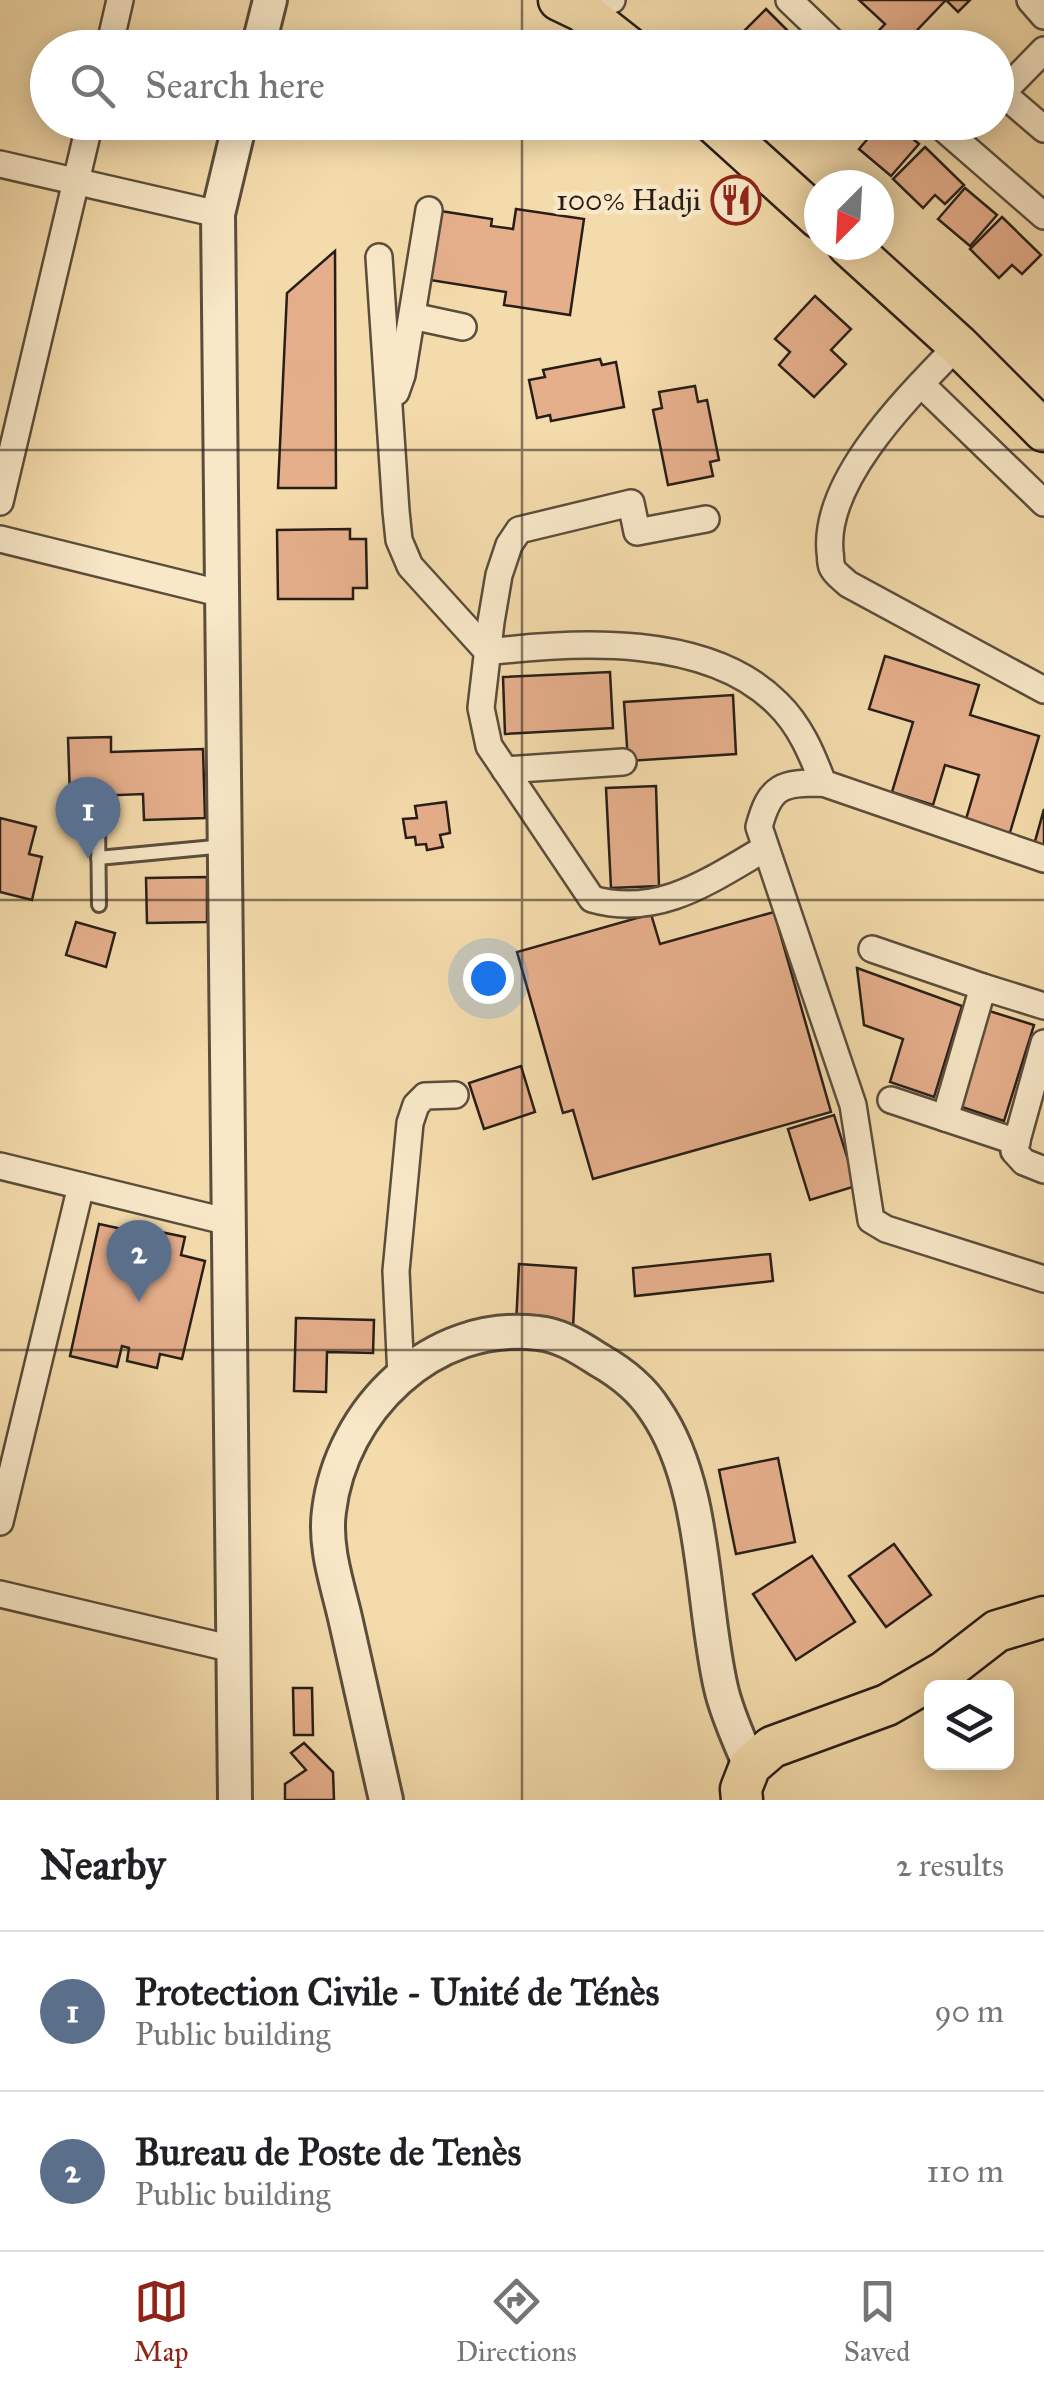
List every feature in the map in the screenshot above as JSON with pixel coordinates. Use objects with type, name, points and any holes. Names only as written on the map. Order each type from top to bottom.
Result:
[{"type":"main road","points":[[584,4],[611,30]]},
{"type":"main road","points":[[733,140],[804,204]]},
{"type":"main road","points":[[865,260],[958,344],[1044,431]]},
{"type":"main road","points":[[746,1783],[772,1747],[887,1705],[944,1672],[997,1632],[1044,1617]]},
{"type":"street","points":[[112,30],[120,0]]},
{"type":"street","points":[[262,30],[270,0]]},
{"type":"street","points":[[789,0],[820,30]]},
{"type":"street","points":[[1030,0],[1044,16]]},
{"type":"street","points":[[1014,81],[1044,50]]},
{"type":"street","points":[[1014,104],[1044,128]]},
{"type":"street","points":[[0,502],[85,140]]},
{"type":"street","points":[[235,1800],[218,214],[236,140]]},
{"type":"street","points":[[957,140],[1044,216]]},
{"type":"street","points":[[0,164],[218,214]]},
{"type":"street","points":[[388,396],[396,392],[402,376],[429,210]]},
{"type":"street","points":[[379,257],[399,540],[410,566],[488,652]]},
{"type":"street","points":[[412,316],[464,327]]},
{"type":"street","points":[[958,344],[864,456],[835,504],[828,534],[832,567],[848,584],[1044,690]]},
{"type":"street","points":[[921,384],[1044,504]]},
{"type":"street","points":[[706,519],[637,532],[631,504],[518,530],[500,575],[481,708],[489,746],[592,899],[614,905],[650,904],[691,892],[764,849]]},
{"type":"street","points":[[0,539],[223,594]]},
{"type":"street","points":[[488,652],[538,646],[651,648],[721,668],[755,684],[779,704],[810,750],[823,783]]},
{"type":"street","points":[[505,770],[623,762]]},
{"type":"street","points":[[1044,859],[823,783],[788,784],[775,792],[765,804],[758,827],[808,964],[853,1105],[870,1220],[886,1229],[1044,1279]]},
{"type":"street","points":[[872,949],[1044,1006]]},
{"type":"street","points":[[945,1118],[983,987]]},
{"type":"street","points":[[1044,1043],[1014,1151],[1024,1162],[1044,1170]]},
{"type":"street","points":[[400,1376],[396,1271],[410,1122],[416,1105],[425,1096],[454,1095]]},
{"type":"street","points":[[891,1100],[1016,1142]]},
{"type":"street","points":[[0,1166],[230,1222]]},
{"type":"street","points":[[0,1522],[81,1186]]},
{"type":"street","points":[[386,1800],[327,1540],[332,1494],[344,1453],[370,1408],[418,1362],[484,1336],[540,1333],[570,1342],[632,1381],[675,1443],[703,1561],[721,1690],[746,1783]]},
{"type":"street","points":[[0,1594],[234,1650]]},
{"type":"lane","points":[[98,820],[99,905]]},
{"type":"lane","points":[[98,858],[226,846]]},
{"type":"building","points":[[859,0],[946,0],[917,30],[879,30],[885,24]]},
{"type":"building","points":[[946,0],[970,0],[958,12]]},
{"type":"building","points":[[766,9],[787,30],[745,30]]},
{"type":"building","points":[[867,140],[914,140],[919,144],[894,173],[884,170],[859,149]]},
{"type":"building","points":[[925,147],[964,185],[945,204],[935,195],[923,208],[894,178]]},
{"type":"building","points":[[965,188],[997,215],[970,246],[938,219]]},
{"type":"building","points":[[516,209],[584,219],[570,315],[504,305],[506,292],[424,279],[434,210],[492,219],[491,226],[513,229]]},
{"type":"building","points":[[1002,217],[1041,255],[1022,274],[1012,265],[999,278],[970,249]]},
{"type":"building","points":[[335,251],[336,488],[278,488],[287,293]]},
{"type":"building","points":[[815,296],[851,329],[831,350],[846,364],[814,397],[779,365],[790,352],[775,339]]},
{"type":"building","points":[[600,359],[602,365],[616,362],[624,407],[551,421],[550,415],[537,418],[529,380],[545,377],[543,370]]},
{"type":"building","points":[[695,386],[698,402],[707,400],[719,460],[710,462],[713,476],[668,485],[653,410],[662,408],[659,392]]},
{"type":"building","points":[[350,529],[350,539],[366,539],[367,588],[353,588],[353,599],[278,599],[277,530]]},
{"type":"building","points":[[885,656],[979,685],[970,715],[1039,736],[1008,839],[964,826],[979,775],[945,765],[933,805],[892,792],[913,722],[869,709]]},
{"type":"building","points":[[610,672],[613,728],[505,734],[503,677]]},
{"type":"building","points":[[733,695],[736,754],[628,761],[624,702]]},
{"type":"building","points":[[111,737],[111,752],[203,749],[205,818],[144,820],[143,794],[70,797],[68,738]]},
{"type":"building","points":[[656,786],[659,886],[611,888],[606,788]]},
{"type":"building","points":[[446,802],[450,833],[440,835],[443,847],[427,850],[426,844],[416,845],[415,837],[406,838],[403,819],[417,818],[415,806]]},
{"type":"building","points":[[1044,809],[1044,848],[1034,845]]},
{"type":"building","points":[[0,818],[36,827],[29,854],[42,857],[32,900],[0,892]]},
{"type":"building","points":[[207,877],[207,922],[147,923],[146,878]]},
{"type":"building","points":[[774,912],[831,1112],[593,1179],[573,1110],[563,1113],[517,952],[651,914],[660,944]]},
{"type":"building","points":[[76,922],[115,933],[106,967],[66,955]]},
{"type":"building","points":[[857,968],[962,1006],[934,1097],[890,1082],[903,1039],[864,1025]]},
{"type":"building","points":[[986,1010],[1034,1025],[1004,1121],[956,1105]]},
{"type":"building","points":[[521,1066],[535,1112],[484,1129],[469,1083]]},
{"type":"building","points":[[834,1115],[856,1186],[810,1200],[788,1129]]},
{"type":"building","points":[[99,1224],[145,1234],[142,1247],[152,1249],[156,1231],[185,1237],[181,1255],[205,1261],[182,1359],[160,1354],[157,1368],[127,1361],[129,1348],[122,1346],[117,1367],[70,1356]]},
{"type":"building","points":[[770,1254],[773,1281],[635,1296],[633,1268]]},
{"type":"building","points":[[519,1264],[576,1268],[573,1328],[516,1325]]},
{"type":"building","points":[[296,1318],[374,1320],[373,1353],[327,1352],[326,1392],[294,1391]]},
{"type":"building","points":[[778,1458],[795,1542],[736,1554],[719,1470]]},
{"type":"building","points":[[894,1544],[931,1595],[886,1627],[849,1576]]},
{"type":"building","points":[[812,1556],[855,1622],[796,1660],[753,1594]]},
{"type":"building","points":[[293,1688],[312,1688],[313,1735],[294,1735]]},
{"type":"building","points":[[304,1743],[333,1772],[334,1800],[285,1800],[285,1784],[306,1770],[291,1753]]},
{"type":"place","name":"100% Hadji","points":[[736,200]]},
{"type":"place","name":"Protection Civile - Unité de Ténès","points":[[88,859]]},
{"type":"place","name":"Bureau de Poste de Tenès","points":[[139,1302]]}]
